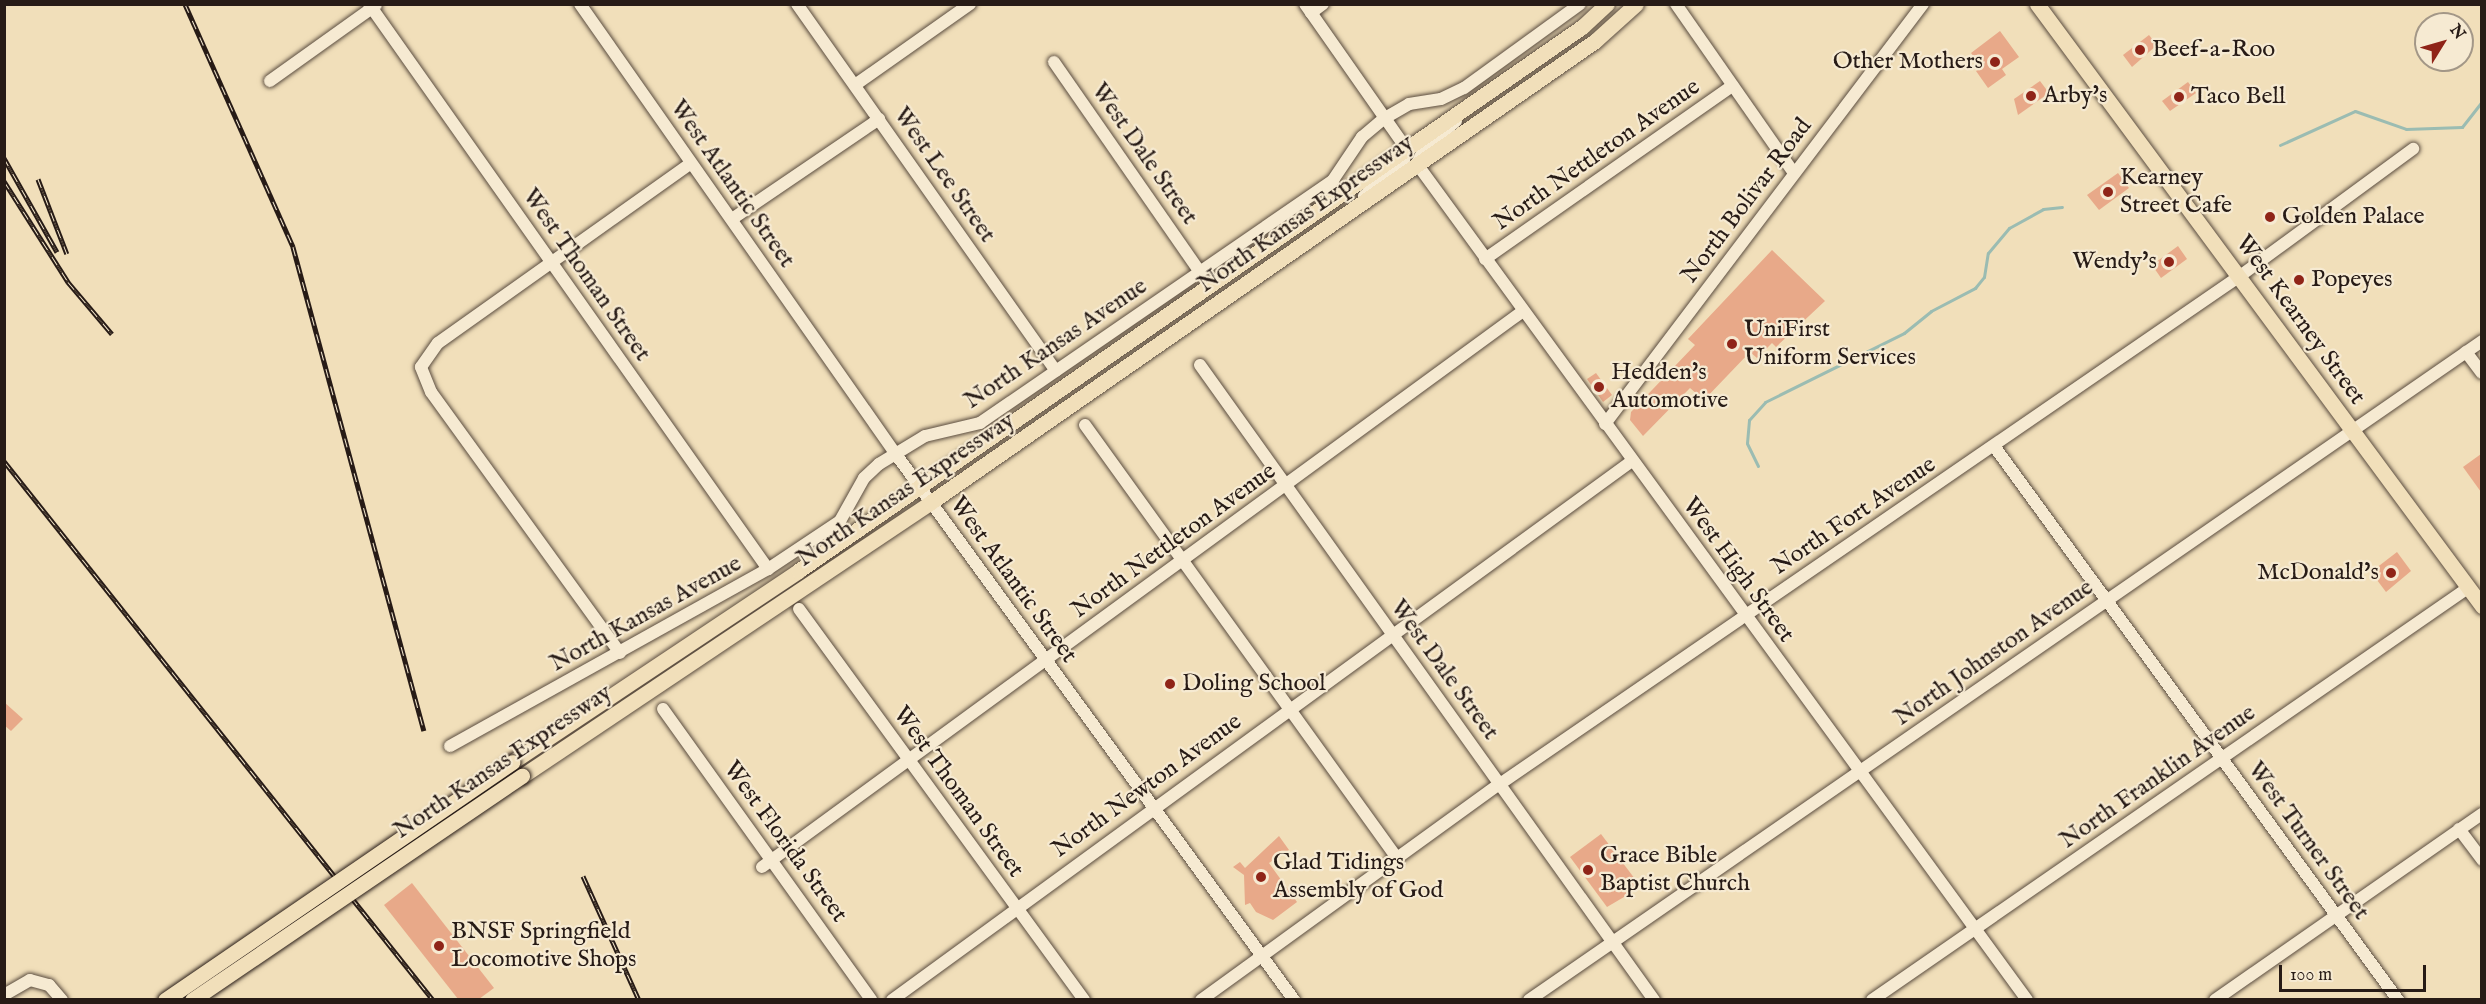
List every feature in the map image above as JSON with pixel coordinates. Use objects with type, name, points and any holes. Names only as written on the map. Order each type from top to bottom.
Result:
[{"type":"main road","name":"North Kansas Expressway","points":[[165,999],[920,486],[1471,103],[1607,4]]},
{"type":"main road","name":"North Kansas Expressway","points":[[192,999],[931,502],[1596,41],[1636,4]]},
{"type":"main road","name":"West Kearney Street","points":[[2037,4],[2240,276],[2481,606]]},
{"type":"street","name":"West Atlantic Street","points":[[580,4],[895,453],[1152,808],[1294,999]]},
{"type":"street","name":"West Lee Street","points":[[797,4],[1056,371]]},
{"type":"street","points":[[855,85],[970,4]]},
{"type":"street","points":[[1323,4],[1308,9],[1406,148],[1404,160],[1353,208]]},
{"type":"street","name":"North Kansas Avenue","points":[[450,746],[768,569],[840,521],[864,478],[895,453],[925,436],[980,423],[1333,180],[1362,137],[1385,118],[1409,104],[1441,99],[1464,88],[1580,4]]},
{"type":"street","name":"North Bolivar Road","points":[[1605,424],[1923,4]]},
{"type":"street","points":[[270,81],[373,6]]},
{"type":"street","name":"West Thoman Street","points":[[373,6],[768,569]]},
{"type":"street","points":[[1675,6],[1794,173]]},
{"type":"street","name":"West Dale Street","points":[[1054,62],[1199,271]]},
{"type":"street","name":"North Nettleton Avenue","points":[[1485,259],[1732,86]]},
{"type":"street","points":[[1417,164],[1423,150],[1471,103]]},
{"type":"street","points":[[732,219],[879,118]]},
{"type":"street","name":"North Fort Avenue","points":[[1200,999],[1497,786],[2240,276],[2413,149]]},
{"type":"street","points":[[620,653],[431,392],[422,367],[438,343],[691,163]]},
{"type":"street","name":"West High Street","points":[[1417,164],[2027,999]]},
{"type":"street","name":"North Nettleton Avenue","points":[[762,867],[1523,311]]},
{"type":"street","name":"North Johnston Avenue","points":[[1529,999],[2354,432],[2481,341]]},
{"type":"street","points":[[2466,352],[2481,373]]},
{"type":"street","name":"West Dale Street","points":[[1200,365],[1392,634],[1497,786],[1654,999]]},
{"type":"street","points":[[1085,425],[1397,858]]},
{"type":"street","name":"West Turner Street","points":[[1994,446],[2398,999]]},
{"type":"street","name":"North Newton Avenue","points":[[892,999],[1632,461]]},
{"type":"street","name":"North Franklin Avenue","points":[[1872,999],[2468,588]]},
{"type":"street","name":"West Thoman Street","points":[[799,609],[1084,999]]},
{"type":"street","name":"West Florida Street","points":[[663,709],[773,859],[871,999]]},
{"type":"street","points":[[2215,999],[2481,814]]},
{"type":"street","points":[[2459,830],[2481,860]]},
{"type":"street","points":[[4,995],[30,980],[49,986],[62,999]]},
{"type":"building","name":"Other Mothers","points":[[2000,31],[2019,57],[2002,69],[2006,75],[1988,88],[1976,71],[1982,67],[1971,53]]},
{"type":"building","name":"Beef-a-Roo","points":[[2149,35],[2157,45],[2132,67],[2123,55]]},
{"type":"building","name":"Arby's","points":[[2040,81],[2049,93],[2018,115],[2014,99]]},
{"type":"building","name":"Taco Bell","points":[[2188,82],[2196,93],[2170,111],[2162,101]]},
{"type":"building","name":"Kearney Street Cafe","points":[[2118,173],[2129,188],[2099,210],[2087,195]]},
{"type":"building","name":"Wendy's","points":[[2178,246],[2187,259],[2161,278],[2152,265]]},
{"type":"building","name":"UniFirst Uniform Services","points":[[1772,250],[1825,301],[1776,347],[1772,343],[1757,358],[1750,352],[1704,400],[1690,388],[1643,436],[1630,420],[1631,412],[1695,345],[1688,339]]},
{"type":"building","name":"Hedden's Automotive","points":[[1596,373],[1612,395],[1603,402],[1587,379]]},
{"type":"building","points":[[2481,454],[2481,492],[2463,467]]},
{"type":"building","name":"McDonald's","points":[[2397,552],[2411,571],[2386,592],[2371,572]]},
{"type":"building","points":[[4,702],[23,719],[11,731],[4,725]]},
{"type":"building","name":"Grace Bible Baptist Church","points":[[1601,834],[1641,887],[1607,907],[1570,857]]},
{"type":"building","name":"Glad Tidings Assembly of God","points":[[1279,836],[1289,850],[1269,863],[1297,902],[1273,920],[1256,912],[1250,903],[1245,905],[1244,875],[1233,867],[1240,862],[1245,868]]},
{"type":"building","name":"BNSF Springfield Locomotive Shops","points":[[412,883],[494,988],[479,999],[458,999],[384,905]]},
{"type":"waterway","points":[[2280,145],[2355,111],[2406,129],[2462,127],[2482,101]]},
{"type":"waterway","points":[[1758,466],[1747,443],[1749,420],[1765,402],[1904,333],[1931,311],[1975,288],[1984,277],[1988,253],[2009,228],[2043,209],[2062,207]]},
{"type":"railway","points":[[185,4],[293,247],[424,731]]},
{"type":"railway","points":[[4,158],[57,252]]},
{"type":"railway","points":[[38,179],[67,254]]},
{"type":"railway","points":[[4,181],[68,282],[112,334]]},
{"type":"railway","points":[[4,461],[433,1000]]},
{"type":"railway","points":[[583,876],[639,1000]]},
{"type":"place","name":"Beef-a-Roo","points":[[2140,50]]},
{"type":"place","name":"Other Mothers","points":[[1995,62]]},
{"type":"place","name":"Arby's","points":[[2031,96]]},
{"type":"place","name":"Taco Bell","points":[[2179,97]]},
{"type":"place","name":"Kearney Street Cafe","points":[[2108,192]]},
{"type":"place","name":"Golden Palace","points":[[2270,217]]},
{"type":"place","name":"Wendy's","points":[[2169,262]]},
{"type":"place","name":"Popeyes","points":[[2299,280]]},
{"type":"place","name":"UniFirst Uniform Services","points":[[1732,344]]},
{"type":"place","name":"Hedden's Automotive","points":[[1599,387]]},
{"type":"place","name":"McDonald's","points":[[2391,573]]},
{"type":"place","name":"Doling School","points":[[1170,684]]},
{"type":"place","name":"Grace Bible Baptist Church","points":[[1588,870]]},
{"type":"place","name":"Glad Tidings Assembly of God","points":[[1261,877]]},
{"type":"place","name":"BNSF Springfield Locomotive Shops","points":[[439,946]]}]
